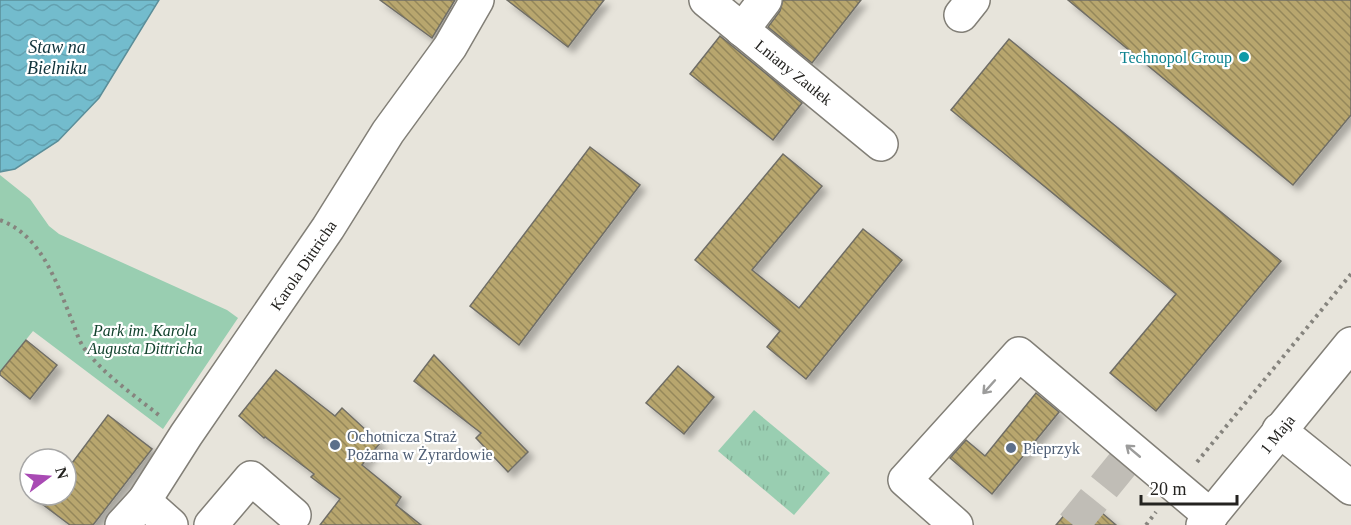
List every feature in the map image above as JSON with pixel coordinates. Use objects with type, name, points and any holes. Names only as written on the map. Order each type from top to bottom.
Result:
[{"type":"street","name":"Karola Dittricha","points":[[122,525],[144,501],[186,435],[328,228],[388,132],[450,47],[477,0]]},
{"type":"street","name":"Lniany Zaułek","points":[[706,0],[881,144]]},
{"type":"street","points":[[742,30],[765,0]]},
{"type":"street","name":"1 Maja","points":[[1207,520],[1351,344]]},
{"type":"street","points":[[956,525],[905,480],[1019,354],[1176,487],[1207,520]]},
{"type":"street","points":[[1280,430],[1351,488]]},
{"type":"street","points":[[211,525],[251,478],[294,515]]},
{"type":"street","points":[[144,501],[171,525]]},
{"type":"path","points":[[0,220],[11,224],[29,238],[48,264],[83,347],[118,383],[167,421]]},
{"type":"path","points":[[1146,525],[1351,274]]},
{"type":"green space","name":"Park im. Karola Augusta Dittricha","points":[[0,175],[30,199],[49,226],[59,234],[227,310],[238,318],[163,429],[33,331],[0,372]]},
{"type":"green space","points":[[754,410],[830,473],[794,515],[718,451]]},
{"type":"water","name":"Staw na Bielniku","points":[[0,0],[159,0],[99,98],[58,141],[15,169],[0,172]]},
{"type":"building","points":[[380,0],[455,0],[432,38]]},
{"type":"building","points":[[507,0],[604,0],[568,47]]},
{"type":"building","points":[[783,0],[861,0],[812,63],[768,27],[780,11]]},
{"type":"building","name":"Technopol Group","points":[[1068,0],[1351,0],[1351,115],[1293,185]]},
{"type":"building","points":[[720,36],[802,103],[773,140],[690,74]]},
{"type":"building","points":[[1009,39],[1281,261],[1156,411],[1110,373],[1176,294],[951,110]]},
{"type":"building","points":[[590,147],[640,185],[519,345],[470,306]]},
{"type":"building","points":[[783,154],[822,186],[752,270],[799,308],[863,229],[902,260],[806,379],[767,347],[780,331],[695,260]]},
{"type":"building","points":[[26,340],[57,365],[30,399],[0,375]]},
{"type":"building","points":[[434,355],[528,452],[508,472],[476,438],[481,433],[414,381]]},
{"type":"building","points":[[678,366],[714,397],[684,434],[646,403]]},
{"type":"building","points":[[276,370],[335,416],[342,408],[380,443],[362,465],[401,497],[396,505],[421,525],[320,525],[340,499],[311,477],[314,474],[264,438],[239,416]]},
{"type":"building","points":[[1036,393],[1059,412],[992,494],[950,458],[966,440],[985,456]]},
{"type":"building","points":[[108,415],[152,449],[93,525],[70,525],[46,507],[78,507],[78,455]]},
{"type":"building","points":[[1081,495],[1116,525],[1056,525]]},
{"type":"tunnel","points":[[1073,525],[1133,451]]},
{"type":"place","name":"Technopol Group","points":[[1244,57]]},
{"type":"place","name":"Ochotnicza Straż Pożarna w Żyrardowie","points":[[335,445]]},
{"type":"place","name":"Pieprzyk","points":[[1011,448]]}]
